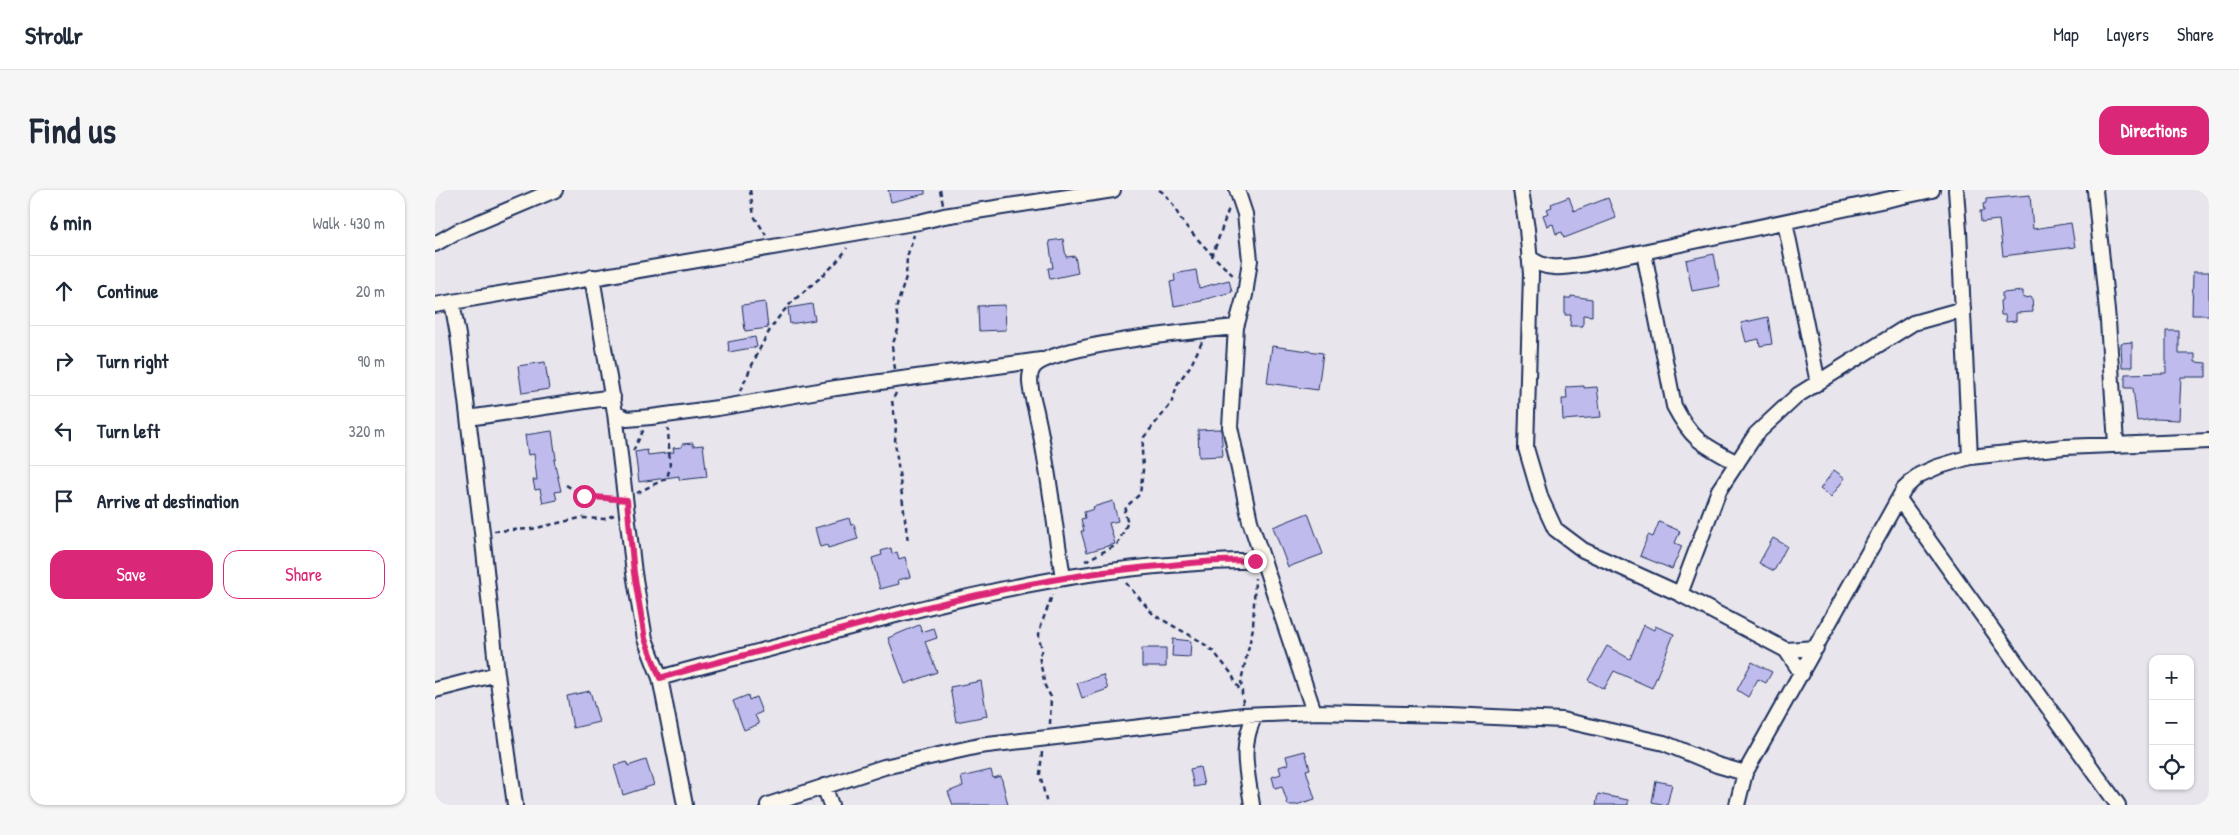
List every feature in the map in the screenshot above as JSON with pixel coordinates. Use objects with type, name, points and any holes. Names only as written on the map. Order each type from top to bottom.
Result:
[{"type":"street","points":[[435,244],[458,231],[553,190]]},
{"type":"street","points":[[435,305],[945,216],[1109,190]]},
{"type":"street","points":[[1521,190],[1529,257],[1530,293],[1526,448],[1541,499],[1555,529],[1583,550],[1680,594],[1786,650],[1802,674]]},
{"type":"street","points":[[1530,293],[1541,277],[1560,268],[1644,253],[1932,190]]},
{"type":"street","points":[[1941,190],[1956,196],[1970,457]]},
{"type":"street","points":[[2095,190],[2108,321],[2116,444]]},
{"type":"street","points":[[1235,195],[1245,214],[1250,260],[1245,295],[1236,327],[1230,426],[1259,561],[1314,712]]},
{"type":"street","points":[[1785,222],[1818,383]]},
{"type":"street","points":[[1644,253],[1674,406],[1685,427],[1698,441],[1737,463]]},
{"type":"street","points":[[1529,257],[1537,264],[1560,268]]},
{"type":"street","points":[[592,277],[613,397],[634,573],[645,639],[660,678],[685,805]]},
{"type":"street","points":[[452,302],[458,335],[497,674],[515,805]]},
{"type":"street","points":[[1680,594],[1719,490],[1756,434],[1798,395],[1913,323],[1963,309]]},
{"type":"street","points":[[615,413],[627,419],[667,415],[1041,360],[1101,345],[1236,327]]},
{"type":"street","points":[[1041,360],[1033,368],[1030,378],[1041,434],[1059,578]]},
{"type":"street","points":[[468,418],[613,397]]},
{"type":"street","points":[[1737,805],[1745,773],[1904,489],[1919,475],[1937,467],[1970,457],[2064,446],[2209,441]]},
{"type":"street","points":[[1899,499],[2118,805]]},
{"type":"street","points":[[660,678],[731,657],[972,595],[1059,578],[1115,570],[1236,559],[1259,561]]},
{"type":"street","points":[[1786,650],[1816,648]]},
{"type":"street","points":[[435,690],[497,674]]},
{"type":"street","points":[[769,805],[884,767],[979,746],[1249,715],[1314,712],[1562,720],[1664,743],[1717,765],[1745,773]]},
{"type":"street","points":[[1249,715],[1249,727],[1244,746],[1252,805]]},
{"type":"street","points":[[824,786],[831,805]]},
{"type":"path","points":[[751,190],[756,221],[762,231],[778,246]]},
{"type":"path","points":[[1159,190],[1168,197],[1184,224],[1212,257],[1236,278]]},
{"type":"path","points":[[1212,257],[1235,195]]},
{"type":"path","points":[[908,542],[892,401],[898,389],[892,352],[899,327],[896,309],[906,277],[907,257],[919,222]]},
{"type":"path","points":[[739,394],[762,344],[781,314],[839,261],[857,232]]},
{"type":"path","points":[[1081,564],[1117,545],[1128,522],[1124,512],[1127,506],[1140,494],[1144,437],[1171,404],[1178,384],[1201,346],[1204,330]]},
{"type":"path","points":[[482,532],[532,528],[580,518],[603,519],[667,478],[670,467],[667,415]]},
{"type":"path","points":[[622,468],[651,417]]},
{"type":"path","points":[[566,484],[589,497],[627,502]]},
{"type":"path","points":[[1241,693],[1245,662],[1253,628],[1259,561]]},
{"type":"path","points":[[1115,570],[1154,615],[1200,641],[1213,651],[1235,678],[1249,715]]},
{"type":"path","points":[[1047,805],[1040,774],[1052,702],[1045,686],[1039,660],[1042,648],[1039,634],[1043,625],[1042,618],[1059,578]]},
{"type":"building","points":[[888,190],[925,190],[925,194],[891,202]]},
{"type":"building","points":[[2030,195],[2033,229],[2071,223],[2075,247],[2003,256],[1999,220],[1981,222],[1980,211],[1984,211],[1983,204],[1986,203],[1986,199]]},
{"type":"building","points":[[1569,197],[1574,211],[1608,198],[1616,218],[1564,238],[1562,232],[1556,234],[1553,224],[1547,226],[1543,215],[1549,213],[1547,209],[1552,207],[1551,204]]},
{"type":"building","points":[[1063,239],[1066,257],[1075,256],[1078,273],[1050,279],[1048,268],[1053,268],[1049,241]]},
{"type":"building","points":[[1714,254],[1720,286],[1692,291],[1686,260]]},
{"type":"building","points":[[1196,270],[1199,288],[1229,280],[1232,292],[1202,301],[1174,306],[1170,282],[1175,281],[1174,274]]},
{"type":"building","points":[[2193,272],[2209,272],[2209,315],[2192,315]]},
{"type":"building","points":[[2023,291],[2023,298],[2032,297],[2033,312],[2016,313],[2016,321],[2006,322],[2005,315],[2001,315],[2000,301],[2002,300],[2002,293]]},
{"type":"building","points":[[1571,296],[1592,299],[1592,316],[1583,315],[1583,326],[1570,326],[1571,315],[1565,315],[1565,298],[1571,298]]},
{"type":"building","points":[[765,302],[768,328],[745,331],[742,305]]},
{"type":"building","points":[[812,304],[815,320],[790,324],[788,308]]},
{"type":"building","points":[[1005,305],[1006,330],[979,331],[978,306]]},
{"type":"building","points":[[1768,317],[1772,344],[1760,346],[1759,339],[1746,342],[1741,323]]},
{"type":"building","points":[[2166,331],[2179,331],[2179,354],[2195,354],[2195,362],[2206,363],[2206,377],[2181,377],[2179,420],[2155,419],[2137,421],[2133,388],[2125,388],[2125,374],[2166,373]]},
{"type":"building","points":[[755,337],[757,347],[729,352],[728,342]]},
{"type":"building","points":[[2132,342],[2132,367],[2122,367],[2121,343]]},
{"type":"building","points":[[1272,346],[1323,353],[1318,390],[1267,383]]},
{"type":"building","points":[[545,362],[549,389],[522,393],[518,366]]},
{"type":"building","points":[[1584,386],[1584,388],[1597,387],[1601,417],[1563,420],[1562,399],[1567,399],[1566,387]]},
{"type":"building","points":[[1221,429],[1223,456],[1199,457],[1198,430]]},
{"type":"building","points":[[552,431],[556,459],[554,460],[561,491],[555,492],[557,500],[543,503],[540,489],[535,490],[533,480],[537,480],[534,454],[528,455],[525,435]]},
{"type":"building","points":[[693,443],[693,446],[703,445],[707,477],[679,480],[679,476],[639,482],[635,452],[647,450],[648,455],[674,452],[673,448],[682,447],[682,444]]},
{"type":"building","points":[[1834,470],[1845,478],[1831,497],[1820,489]]},
{"type":"building","points":[[1113,501],[1118,521],[1109,523],[1115,544],[1087,552],[1081,531],[1084,531],[1081,519],[1085,518],[1084,512]]},
{"type":"building","points":[[1308,513],[1323,554],[1288,567],[1273,527]]},
{"type":"building","points":[[849,518],[851,525],[854,524],[858,539],[828,548],[827,545],[820,547],[815,528]]},
{"type":"building","points":[[1659,522],[1680,531],[1675,543],[1682,546],[1672,569],[1640,556],[1648,535],[1653,537]]},
{"type":"building","points":[[1773,538],[1787,546],[1774,571],[1759,563]]},
{"type":"building","points":[[891,548],[892,554],[897,552],[899,559],[905,557],[910,577],[898,580],[899,584],[880,589],[872,558],[882,555],[881,551]]},
{"type":"building","points":[[919,625],[922,632],[934,628],[937,638],[925,642],[937,672],[905,684],[888,638]]},
{"type":"building","points":[[1644,625],[1654,630],[1655,626],[1674,634],[1652,688],[1614,671],[1604,689],[1588,680],[1607,646],[1630,659]]},
{"type":"building","points":[[1173,639],[1191,641],[1190,657],[1172,656]]},
{"type":"building","points":[[1142,648],[1166,648],[1166,667],[1142,667]]},
{"type":"building","points":[[1752,662],[1772,672],[1766,683],[1758,679],[1748,697],[1737,690]]},
{"type":"building","points":[[1103,675],[1108,689],[1082,698],[1077,683]]},
{"type":"building","points":[[981,681],[987,716],[956,722],[950,687]]},
{"type":"building","points":[[590,691],[599,722],[573,728],[567,696]]},
{"type":"building","points":[[748,695],[749,700],[756,697],[762,712],[755,715],[759,724],[744,730],[733,701]]},
{"type":"building","points":[[1305,751],[1310,769],[1306,770],[1315,799],[1296,805],[1288,805],[1282,786],[1275,788],[1272,777],[1281,774],[1279,767],[1288,764],[1286,756]]},
{"type":"building","points":[[646,760],[654,785],[623,795],[614,766],[627,762],[628,766]]},
{"type":"building","points":[[1200,767],[1204,785],[1194,787],[1190,769]]},
{"type":"building","points":[[991,770],[993,778],[1001,776],[1008,805],[953,805],[948,792],[963,786],[961,777]]},
{"type":"building","points":[[1656,781],[1672,784],[1667,805],[1652,802]]},
{"type":"building","points":[[1598,794],[1628,800],[1628,805],[1596,805]]},
{"type":"route","points":[[584,496],[617,501],[627,500],[634,573],[645,639],[660,678],[731,657],[972,595],[1063,577],[1125,568],[1236,559],[1255,561]]}]
